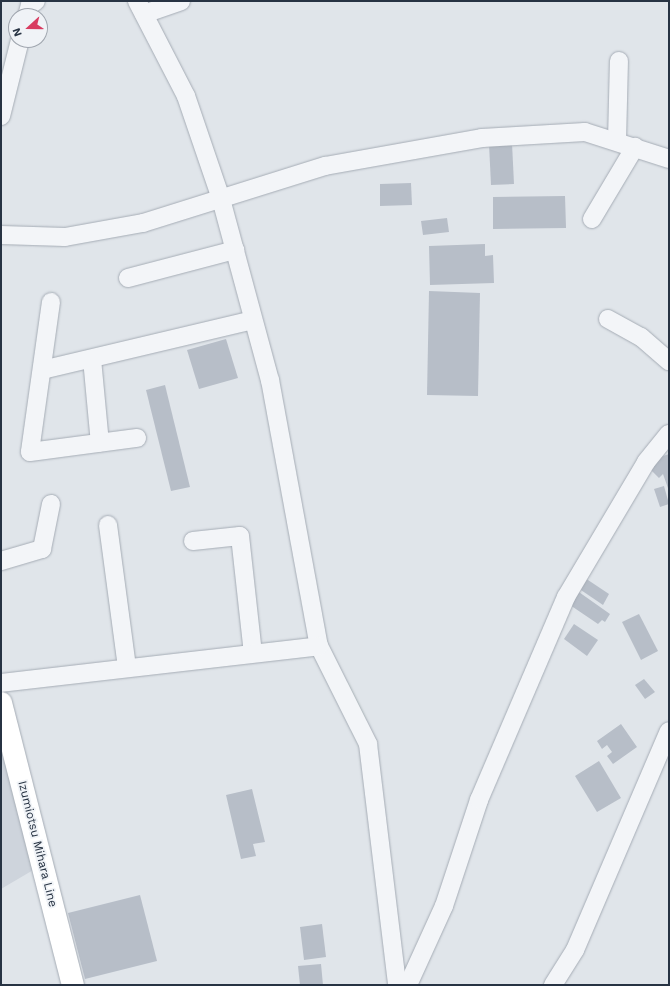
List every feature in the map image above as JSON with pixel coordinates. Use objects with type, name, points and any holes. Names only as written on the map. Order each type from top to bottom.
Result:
[{"type":"main road","name":"Izumiotsu Mihara Line","points":[[1,703],[73,985]]},
{"type":"street","points":[[29,8],[30,5],[36,1]]},
{"type":"street","points":[[181,1],[141,8],[186,96],[221,199],[270,380],[319,646],[368,744],[397,985]]},
{"type":"street","points":[[1,116],[18,48]]},
{"type":"street","points":[[617,141],[619,61]]},
{"type":"street","points":[[1,235],[65,237],[143,223],[325,166],[423,146],[482,138],[585,132],[617,141],[669,159]]},
{"type":"street","points":[[592,219],[635,147]]},
{"type":"street","points":[[128,278],[235,250]]},
{"type":"street","points":[[51,302],[30,452],[137,438]]},
{"type":"street","points":[[608,319],[641,337],[669,361]]},
{"type":"street","points":[[42,370],[253,320]]},
{"type":"street","points":[[92,358],[100,443]]},
{"type":"street","points":[[408,985],[444,906],[479,800],[566,597],[646,462],[669,434]]},
{"type":"street","points":[[1,561],[42,549],[51,504]]},
{"type":"street","points":[[108,525],[127,666]]},
{"type":"street","points":[[193,541],[240,536],[253,653]]},
{"type":"street","points":[[1,683],[127,666],[319,646]]},
{"type":"street","points":[[553,985],[575,950],[669,730]]},
{"type":"shaded area","points":[[1,741],[35,869],[1,889]]},
{"type":"building","points":[[512,143],[514,184],[491,185],[489,144]]},
{"type":"building","points":[[411,183],[412,205],[380,206],[380,184]]},
{"type":"building","points":[[565,196],[566,228],[493,229],[493,197]]},
{"type":"building","points":[[447,218],[449,232],[423,235],[421,221]]},
{"type":"building","points":[[485,244],[485,256],[493,255],[494,283],[430,285],[429,246]]},
{"type":"building","points":[[429,291],[480,293],[478,396],[427,395]]},
{"type":"building","points":[[226,339],[238,378],[199,389],[187,350]]},
{"type":"building","points":[[165,385],[190,487],[171,491],[146,390]]},
{"type":"building","points":[[669,454],[669,491],[663,474],[659,478],[649,468],[657,458]]},
{"type":"building","points":[[664,486],[669,504],[660,507],[654,489]]},
{"type":"building","points":[[582,576],[609,594],[603,605],[575,586]]},
{"type":"building","points":[[576,590],[610,614],[605,622],[602,620],[598,624],[567,603]]},
{"type":"building","points":[[639,614],[658,651],[641,660],[622,622]]},
{"type":"building","points":[[574,624],[598,640],[587,656],[564,639]]},
{"type":"building","points":[[644,679],[655,692],[645,699],[635,685]]},
{"type":"building","points":[[621,724],[637,747],[613,764],[607,756],[612,752],[607,745],[602,749],[597,741]]},
{"type":"building","points":[[599,761],[621,798],[597,812],[575,776]]},
{"type":"building","points":[[252,789],[265,842],[253,844],[256,856],[241,859],[226,795]]},
{"type":"building","points":[[140,895],[157,961],[85,979],[68,913]]},
{"type":"building","points":[[322,924],[326,957],[304,960],[300,927]]},
{"type":"building","points":[[321,964],[323,985],[300,985],[298,966]]}]
